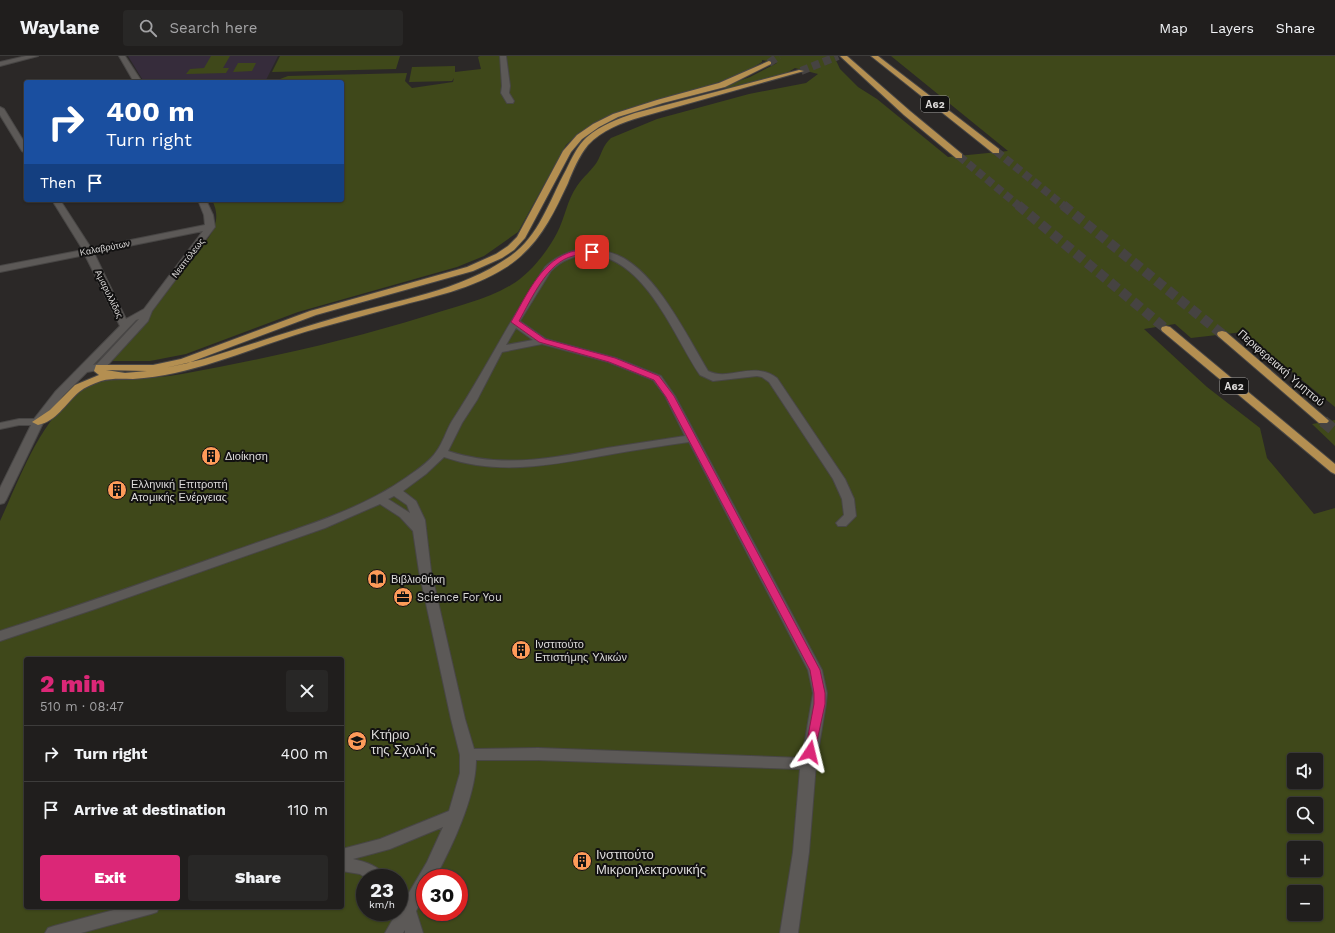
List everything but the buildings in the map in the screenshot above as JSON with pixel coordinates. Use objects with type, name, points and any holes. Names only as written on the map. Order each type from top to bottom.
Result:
[{"type":"highway","name":"Α62","points":[[843,56],[907,113],[959,156]]},
{"type":"highway","name":"Α62","points":[[874,56],[996,151]]},
{"type":"highway","points":[[116,375],[102,372],[99,370],[100,367],[139,368],[174,364],[313,313],[456,274],[486,263],[505,252],[521,238],[564,156],[574,143],[584,134],[621,114],[732,81],[769,63]]},
{"type":"highway","points":[[38,422],[49,417],[83,384],[116,375],[174,370],[299,331],[438,292],[484,275],[508,263],[529,245],[541,228],[580,150],[592,137],[602,130],[638,115],[801,71]]},
{"type":"highway","name":"Α62","points":[[1166,329],[1335,470]]},
{"type":"highway","name":"Περιφερειακή Υμηττού","points":[[1222,334],[1323,421]]},
{"type":"street","points":[[0,64],[35,56]]},
{"type":"street","points":[[122,56],[137,80]]},
{"type":"street","points":[[503,56],[506,86],[505,93],[510,101]]},
{"type":"street","points":[[0,109],[24,148]]},
{"type":"street","name":"Αμαρυλλίδος","points":[[57,202],[88,251],[125,327]]},
{"type":"street","name":"Νεαπόλεως","points":[[147,311],[211,227],[210,218],[203,202]]},
{"type":"street","name":"Καλαβρύτων","points":[[0,269],[211,227]]},
{"type":"street","points":[[0,636],[162,582],[315,526],[395,491],[442,453],[498,350],[548,269],[561,258],[581,252],[600,252],[615,257],[636,272],[655,292],[704,373],[713,378],[757,373],[766,375],[774,380],[839,479],[848,499],[850,516],[842,523]]},
{"type":"street","points":[[78,374],[88,369],[100,367],[141,323],[147,311]]},
{"type":"street","points":[[0,500],[38,422],[59,394],[134,318],[147,311]]},
{"type":"street","points":[[515,322],[542,341],[612,360],[657,378],[670,396],[815,670],[820,693],[820,704],[808,764],[801,852],[789,933]]},
{"type":"street","points":[[498,350],[542,341]]},
{"type":"street","points":[[0,426],[19,422],[38,422]]},
{"type":"street","points":[[442,453],[455,459],[486,465],[523,465],[692,438]]},
{"type":"street","points":[[395,491],[405,497],[415,507],[419,520],[425,571],[458,719],[468,755],[468,773],[456,815],[431,869]]},
{"type":"street","points":[[380,498],[404,514],[419,530]]},
{"type":"street","points":[[468,755],[538,754],[808,764]]},
{"type":"street","points":[[344,855],[384,844],[456,815]]},
{"type":"street","points":[[344,864],[365,869]]},
{"type":"street","points":[[408,899],[416,890]]},
{"type":"street","points":[[54,933],[144,909]]},
{"type":"street","points":[[408,918],[414,933]]},
{"type":"street","points":[[394,933],[398,921]]},
{"type":"shaded area","points":[[128,56],[278,56],[266,80],[143,80]]},
{"type":"green space","points":[[211,56],[230,56],[223,68],[229,68],[226,73],[186,74],[190,69],[204,68]]},
{"type":"green space","points":[[280,56],[400,56],[396,69],[272,72]]},
{"type":"green space","points":[[480,56],[834,56],[840,69],[858,87],[877,99],[948,157],[1008,151],[891,56],[1335,56],[1335,407],[1243,332],[1191,338],[1175,324],[1144,329],[1207,387],[1260,428],[1267,458],[1314,514],[1335,508],[1335,933],[0,933],[0,521],[32,451],[53,418],[65,404],[79,392],[97,382],[176,375],[274,356],[396,325],[470,303],[491,295],[511,285],[525,275],[543,255],[557,233],[574,191],[595,165],[604,146],[611,138],[657,119],[749,94],[806,83],[818,74],[795,68],[785,74],[727,89],[722,87],[750,77],[777,63],[762,60],[762,62],[738,74],[713,84],[611,116],[588,129],[566,145],[518,232],[484,256],[457,267],[298,312],[186,354],[150,361],[110,361],[209,237],[214,228],[216,219],[216,210],[213,202],[344,202],[344,80],[277,80],[288,76],[407,73],[405,81],[412,88],[453,82],[454,78],[452,81],[409,82],[412,67],[455,66],[455,72],[481,69],[478,57]]},
{"type":"green space","points":[[238,63],[256,63],[252,71],[233,72]]},
{"type":"green space","points":[[1335,420],[1335,446],[1312,424]]},
{"type":"tunnel","points":[[769,63],[779,56]]},
{"type":"tunnel","points":[[801,71],[838,56]]},
{"type":"tunnel","points":[[996,151],[1064,206]]},
{"type":"tunnel","points":[[959,156],[1019,206]]},
{"type":"tunnel","points":[[1018,205],[1166,329]]},
{"type":"tunnel","points":[[1063,205],[1222,334]]},
{"type":"tunnel","points":[[1323,421],[1335,431]]},
{"type":"place","name":"Διοίκηση","points":[[211,456]]},
{"type":"place","name":"Ελληνική Επιτροπή Ατομικής Ενέργειας","points":[[117,490]]},
{"type":"place","name":"Βιβλιοθήκη","points":[[377,579]]},
{"type":"place","name":"Science For You","points":[[403,597]]},
{"type":"place","name":"Ινστιτούτο Επιστήμης Υλικών","points":[[521,650]]},
{"type":"place","name":"Κτήριο της Σχολής","points":[[357,741]]},
{"type":"place","name":"Ινστιτούτο Μικροηλεκτρονικής","points":[[582,861]]},
{"type":"route","points":[[592,252],[570,254],[554,263],[548,269],[534,290],[515,322],[542,341],[612,360],[657,378],[670,396],[815,670],[820,693],[820,704],[810,752]]}]
